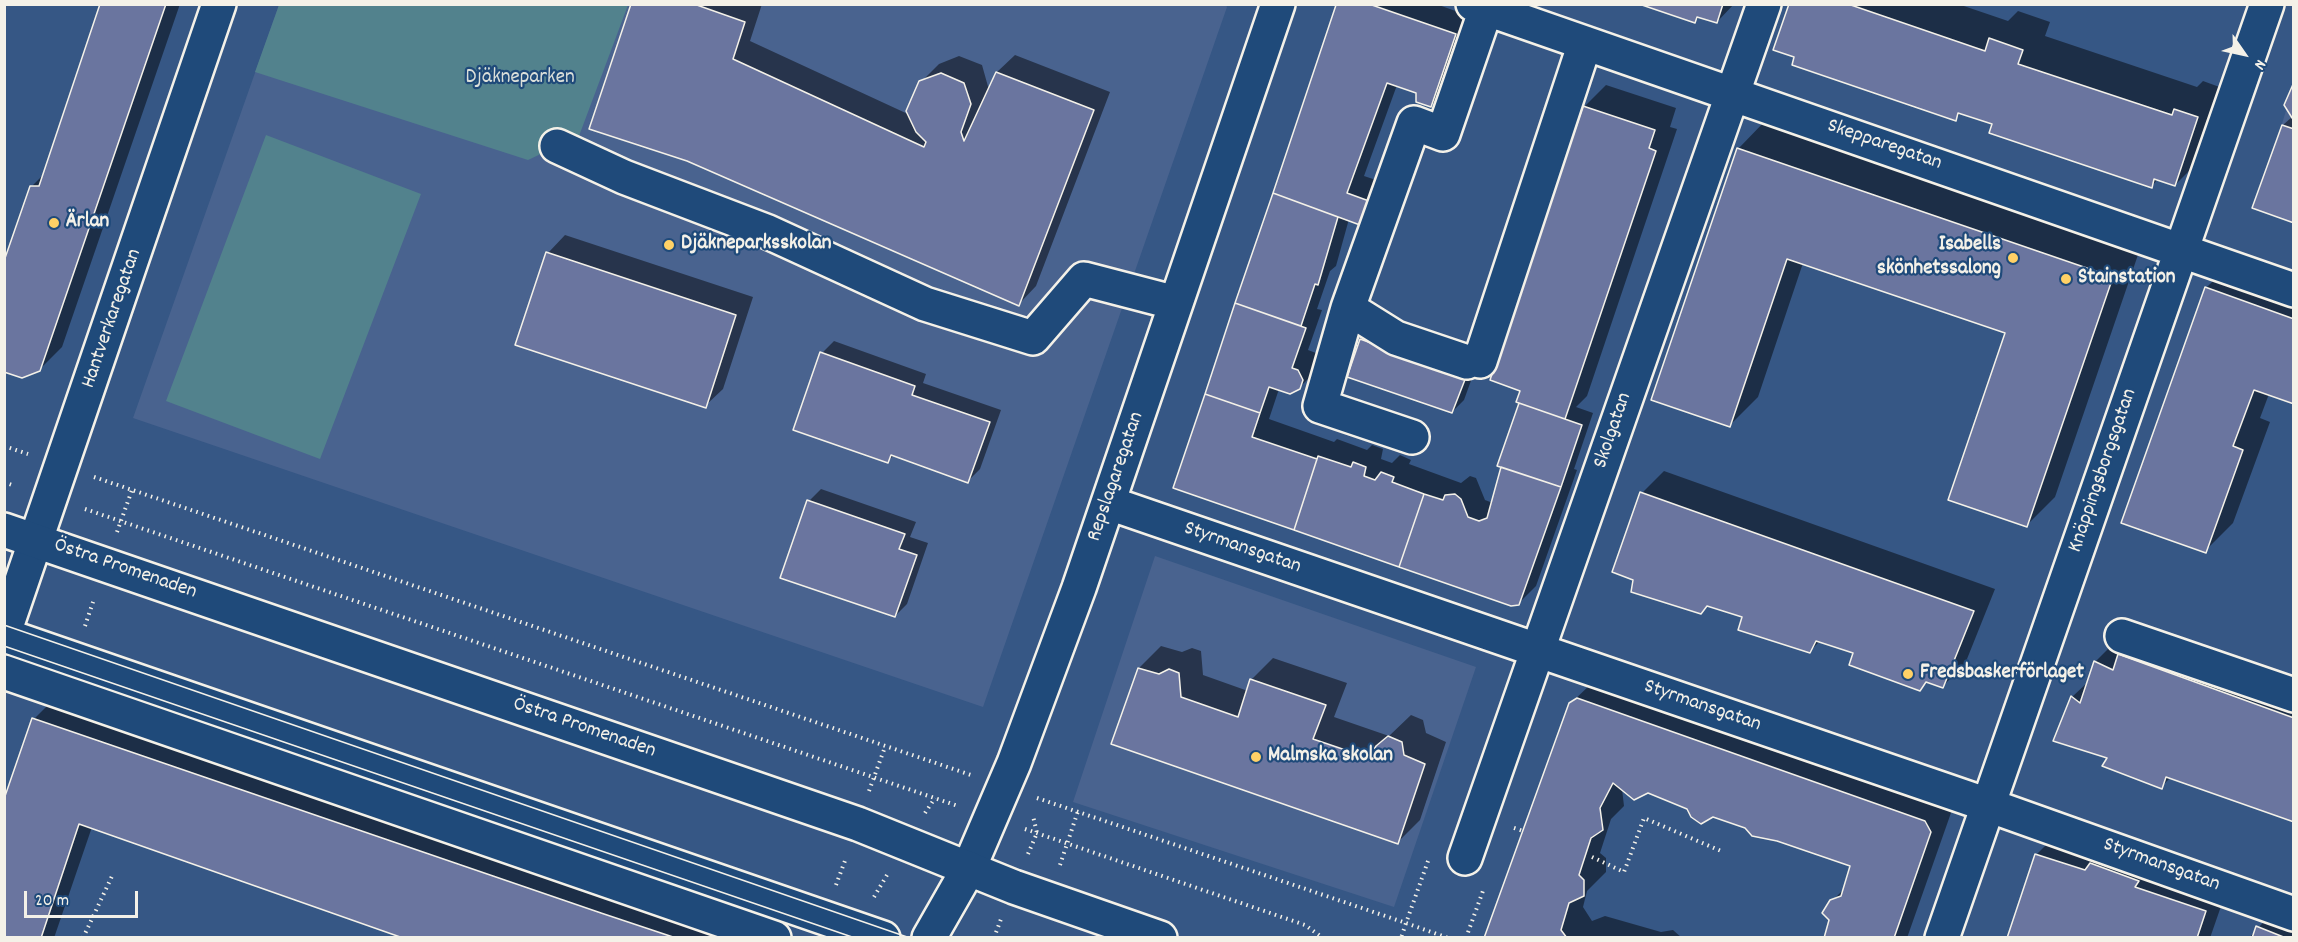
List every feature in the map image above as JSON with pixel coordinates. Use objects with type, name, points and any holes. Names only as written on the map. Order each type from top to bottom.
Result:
[{"type":"street","name":"Hantverkaregatan","points":[[4,634],[219,4]]},
{"type":"street","name":"Repslagaregatan","points":[[928,938],[969,868],[993,818],[1109,503],[1278,4]]},
{"type":"street","name":"Skolgatan","points":[[1465,858],[1764,4]]},
{"type":"street","name":"Knäppingsborgsgatan","points":[[1942,938],[2266,4]]},
{"type":"street","points":[[1412,437],[1320,406],[1348,308],[1414,123],[1443,134],[1479,7]]},
{"type":"street","name":"Skepparegatan","points":[[1479,7],[2294,290]]},
{"type":"street","points":[[1348,308],[1396,338],[1474,361],[1585,43]]},
{"type":"street","points":[[557,146],[624,177],[768,232],[925,304],[1033,338],[1084,279],[1176,303]]},
{"type":"street","name":"Styrmansgatan","points":[[1109,503],[1988,805],[2294,914]]},
{"type":"street","name":"Östra Promenaden","points":[[4,530],[858,824],[1048,900],[1160,938]]},
{"type":"street","points":[[4,634],[883,938]]},
{"type":"street","points":[[2122,636],[2294,695]]},
{"type":"street","points":[[4,672],[774,938]]},
{"type":"path","points":[[4,482],[1305,925],[1323,938]]},
{"type":"path","points":[[74,659],[132,490],[885,747]]},
{"type":"path","points":[[1078,811],[1448,938]]},
{"type":"path","points":[[1592,857],[1624,872],[1644,818],[1722,851]]},
{"type":"path","points":[[1401,938],[1430,858],[1465,858],[1487,879],[1466,938]]},
{"type":"path","points":[[83,938],[113,874]]},
{"type":"shaded area","name":"Djäkneparksskolan","points":[[1225,4],[1227,7],[983,707],[133,418],[279,5]]},
{"type":"shaded area","points":[[2293,88],[2293,129],[2281,127]]},
{"type":"shaded area","points":[[1155,556],[1476,667],[1394,907],[1073,802]]},
{"type":"green space","name":"Djäkneparken","points":[[279,5],[628,5],[579,136],[528,160],[255,72]]},
{"type":"green space","points":[[266,135],[421,194],[320,459],[166,401]]},
{"type":"building","name":"Ärlan","points":[[100,4],[166,4],[40,371],[22,378],[4,372],[4,261],[30,186],[39,186]]},
{"type":"building","points":[[631,4],[694,4],[745,22],[733,59],[924,147],[926,142],[916,132],[906,111],[919,81],[941,73],[964,83],[971,104],[961,132],[964,141],[996,72],[1094,110],[1019,306],[687,161],[589,129]]},
{"type":"building","points":[[1369,4],[1456,34],[1431,107],[1416,102],[1416,93],[1387,83],[1347,193],[1369,201],[1360,225],[1273,193],[1336,5]]},
{"type":"building","points":[[1639,4],[1723,4],[1717,23],[1697,17],[1695,23]]},
{"type":"building","points":[[1789,4],[1848,4],[1985,51],[1989,38],[2023,50],[2018,64],[2172,115],[2174,109],[2198,117],[2175,186],[2154,179],[2152,188],[1989,133],[1992,124],[1958,113],[1956,121],[1792,65],[1794,57],[1773,50]]},
{"type":"building","points":[[2294,82],[2294,121],[2284,105]]},
{"type":"building","points":[[1583,106],[1655,130],[1649,148],[1656,151],[1565,419],[1516,402],[1520,391],[1490,380]]},
{"type":"building","points":[[2282,125],[2294,129],[2294,223],[2252,208]]},
{"type":"building","points":[[1737,148],[2113,277],[2027,527],[1948,500],[2005,333],[1787,259],[1730,427],[1651,400]]},
{"type":"building","points":[[1273,193],[1338,217],[1318,285],[1315,284],[1301,326],[1235,303]]},
{"type":"building","points":[[546,252],[736,315],[706,408],[515,345]]},
{"type":"building","points":[[2205,287],[2294,319],[2294,404],[2254,390],[2233,446],[2243,450],[2206,553],[2121,523]]},
{"type":"building","points":[[1235,303],[1306,328],[1292,368],[1298,370],[1303,380],[1300,389],[1290,394],[1269,387],[1260,413],[1205,394]]},
{"type":"building","points":[[1360,339],[1466,377],[1452,413],[1347,377]]},
{"type":"building","points":[[820,352],[915,386],[912,395],[990,422],[968,483],[891,455],[888,463],[793,430]]},
{"type":"building","points":[[1205,394],[1260,413],[1252,437],[1317,459],[1294,530],[1173,488]]},
{"type":"building","points":[[1519,403],[1582,425],[1561,487],[1497,466]]},
{"type":"building","points":[[1318,456],[1351,467],[1353,462],[1366,467],[1364,476],[1375,480],[1381,472],[1394,477],[1392,482],[1424,494],[1399,567],[1294,530]]},
{"type":"building","points":[[1501,467],[1561,487],[1519,605],[1511,606],[1399,567],[1424,494],[1443,500],[1445,495],[1455,494],[1461,499],[1468,517],[1479,521],[1487,518]]},
{"type":"building","points":[[1640,492],[1974,611],[1943,688],[1926,682],[1920,691],[1849,665],[1853,653],[1816,641],[1810,653],[1738,630],[1742,617],[1707,606],[1701,614],[1631,592],[1633,580],[1612,572]]},
{"type":"building","points":[[807,500],[905,534],[899,549],[917,555],[895,617],[780,578]]},
{"type":"building","points":[[2118,654],[2294,718],[2294,822],[2166,777],[2162,789],[2102,766],[2107,758],[2053,741],[2071,696],[2080,703],[2094,661],[2113,670]]},
{"type":"building","name":"Malmska skolan","points":[[1138,668],[1159,674],[1169,669],[1179,673],[1181,697],[1238,717],[1250,679],[1326,705],[1313,739],[1369,758],[1376,746],[1388,736],[1402,742],[1404,755],[1425,764],[1398,844],[1111,744]]},
{"type":"building","points":[[1577,698],[1925,821],[1931,832],[1894,938],[1824,938],[1829,920],[1822,913],[1830,900],[1841,896],[1850,866],[1777,841],[1752,836],[1745,828],[1713,817],[1701,824],[1691,817],[1687,809],[1648,793],[1634,800],[1613,783],[1600,808],[1603,830],[1591,838],[1579,875],[1584,880],[1584,896],[1569,903],[1561,930],[1567,938],[1484,938],[1569,703]]},
{"type":"building","points":[[32,718],[676,938],[403,938],[79,824],[41,938],[4,938],[4,799]]},
{"type":"building","points":[[2035,854],[2085,870],[2090,863],[2139,881],[2135,887],[2206,911],[2197,938],[2007,938]]},
{"type":"building","points":[[2256,926],[2286,938],[2252,938]]},
{"type":"tram line","points":[[4,625],[910,938]]},
{"type":"tram line","points":[[4,646],[855,938]]},
{"type":"place","name":"Ärlan","points":[[54,223]]},
{"type":"place","name":"Djäkneparksskolan","points":[[669,245]]},
{"type":"place","name":"Isabells skönhetssalong","points":[[2013,258]]},
{"type":"place","name":"Stainstation","points":[[2066,279]]},
{"type":"place","name":"Fredsbaskerförlaget","points":[[1908,674]]},
{"type":"place","name":"Malmska skolan","points":[[1256,757]]}]
